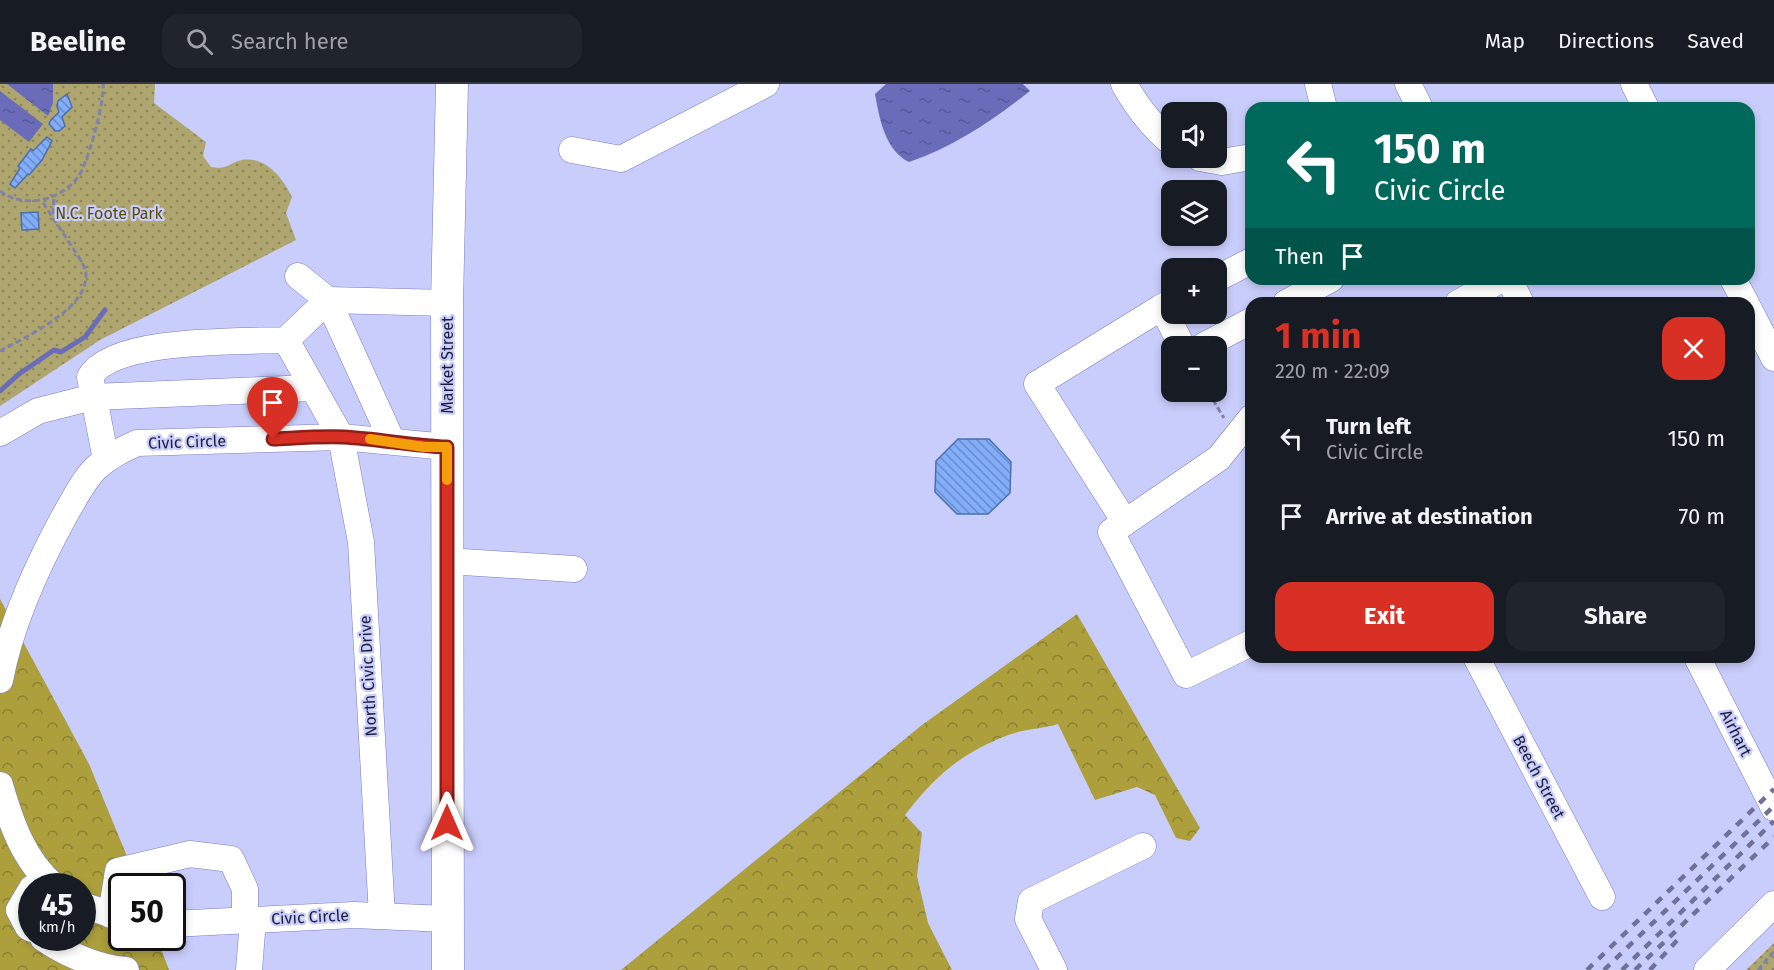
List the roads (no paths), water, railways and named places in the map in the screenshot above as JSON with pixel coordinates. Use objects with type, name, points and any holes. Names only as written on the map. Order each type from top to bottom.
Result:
[{"type":"main road","name":"Market Street","points":[[448,970],[447,303],[452,84]]},
{"type":"street","points":[[572,150],[621,159],[766,84]]},
{"type":"street","points":[[1124,84],[1135,104],[1161,134]]},
{"type":"street","points":[[1318,84],[1322,102]]},
{"type":"street","points":[[1634,84],[1643,102]]},
{"type":"street","points":[[1227,161],[1245,158]]},
{"type":"street","points":[[1227,273],[1245,264]]},
{"type":"street","points":[[298,276],[328,300],[392,441]]},
{"type":"street","points":[[1298,297],[1320,285]]},
{"type":"street","points":[[1469,297],[1491,285]]},
{"type":"street","points":[[106,460],[90,377],[94,369],[128,353],[169,344],[286,340],[328,300],[447,303]]},
{"type":"street","points":[[1125,522],[1037,384],[1161,308]]},
{"type":"street","points":[[1755,321],[1774,358]]},
{"type":"street","points":[[1222,336],[1245,324]]},
{"type":"street","name":"North Civic Drive","points":[[286,340],[341,437],[361,542],[382,916]]},
{"type":"street","points":[[0,433],[38,411],[93,397],[312,388]]},
{"type":"street","points":[[1245,426],[1219,458],[1111,532],[1186,675],[1245,646]]},
{"type":"street","name":"Civic Circle","points":[[0,680],[14,632],[52,539],[74,498],[96,468],[116,452],[137,443],[341,437],[392,441],[424,447],[447,447]]},
{"type":"street","points":[[447,561],[574,569]]},
{"type":"street","name":"Beech Street","points":[[1479,663],[1602,897]]},
{"type":"street","name":"Airhart","points":[[1700,663],[1774,808]]},
{"type":"street","points":[[0,785],[18,838],[36,873]]},
{"type":"street","points":[[1054,970],[1028,919],[1031,901],[1143,846]]},
{"type":"street","points":[[118,873],[118,871],[190,854],[231,859],[245,889],[249,920],[249,970]]},
{"type":"street","points":[[1709,970],[1774,904]]},
{"type":"street","name":"Civic Circle","points":[[186,923],[354,915],[447,919]]},
{"type":"street","points":[[68,951],[112,969],[126,970]]},
{"type":"water","points":[[7,84],[53,84],[53,103],[48,116]]},
{"type":"water","points":[[886,84],[1023,84],[1030,91],[972,132],[942,149],[909,162],[894,150],[881,123],[875,94]]},
{"type":"water","points":[[0,91],[43,124],[29,142],[0,120]]},
{"type":"waterway","points":[[0,391],[19,374],[54,350],[61,352],[85,337],[105,310]]},
{"type":"railway","points":[[1587,970],[1774,789]]},
{"type":"railway","points":[[1604,970],[1774,806]]},
{"type":"railway","points":[[1622,970],[1774,821]]},
{"type":"railway","points":[[1635,970],[1774,837]]},
{"type":"railway","points":[[1650,970],[1682,935]]},
{"type":"park label","name":"N.C. Foote Park","points":[[109,213]]}]
